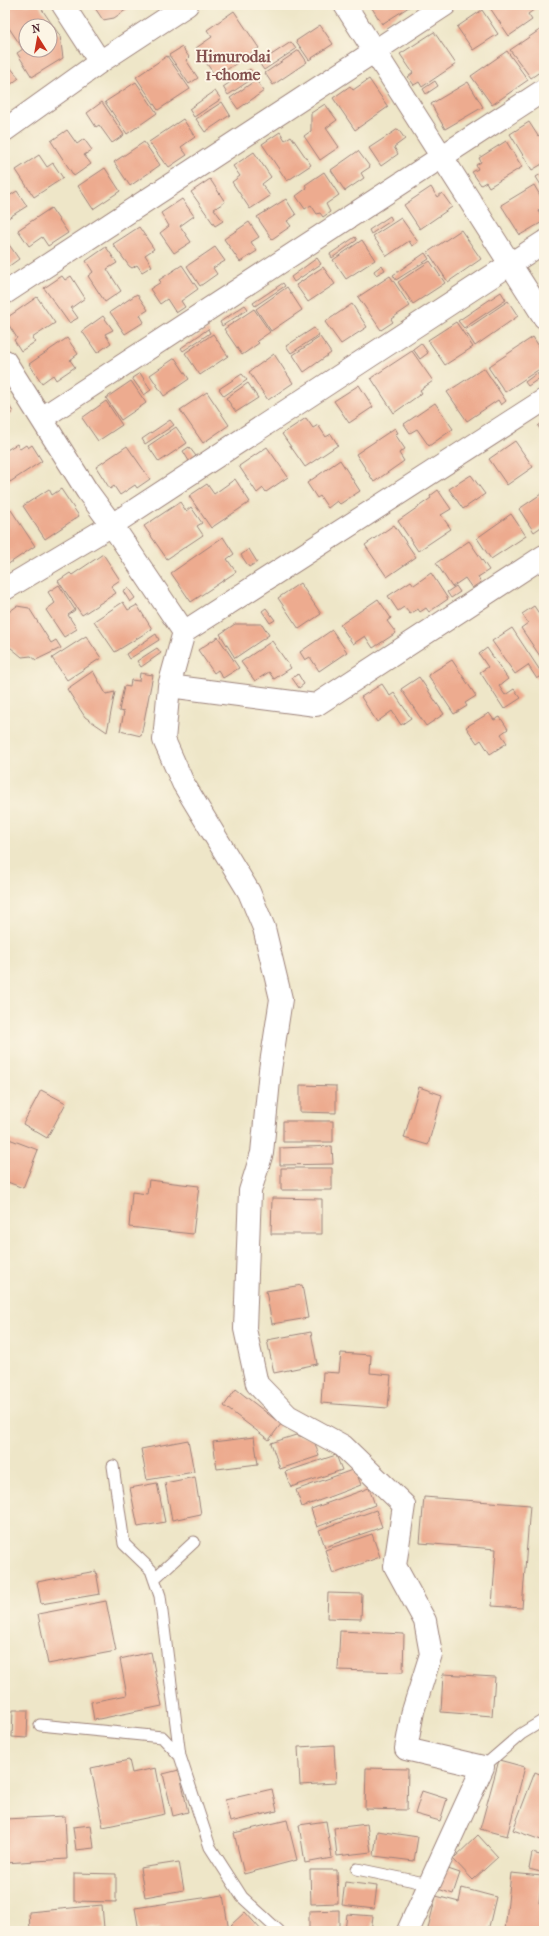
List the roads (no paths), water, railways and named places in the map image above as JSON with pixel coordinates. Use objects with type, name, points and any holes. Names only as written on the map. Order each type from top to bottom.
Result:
[{"type":"street","points":[[62,5],[100,62]]},
{"type":"street","points":[[5,130],[100,62],[187,5]]},
{"type":"street","points":[[345,5],[544,317]]},
{"type":"street","points":[[5,293],[374,50],[445,5]]},
{"type":"street","points":[[42,418],[544,90]]},
{"type":"street","points":[[5,589],[112,525],[544,242]]},
{"type":"street","points":[[5,361],[87,491],[112,525],[184,632]]},
{"type":"street","points":[[408,1931],[483,1767],[406,1749],[413,1711],[431,1654],[425,1621],[395,1566],[404,1505],[343,1446],[288,1416],[256,1384],[245,1329],[250,1191],[262,1153],[270,1070],[281,999],[264,928],[249,892],[183,783],[164,740],[170,686],[184,632],[544,400]]},
{"type":"street","points":[[170,686],[316,705],[544,556]]},
{"type":"lane","points":[[112,1466],[124,1544],[151,1570],[160,1596],[180,1756],[210,1847],[242,1897],[279,1931]]},
{"type":"lane","points":[[154,1579],[194,1542]]},
{"type":"lane","points":[[483,1767],[521,1734],[544,1720]]},
{"type":"lane","points":[[40,1725],[162,1737],[180,1756]]},
{"type":"lane","points":[[357,1869],[429,1884]]},
{"type":"district","name":"Himurodai 1-chome","points":[[233,65]]}]
